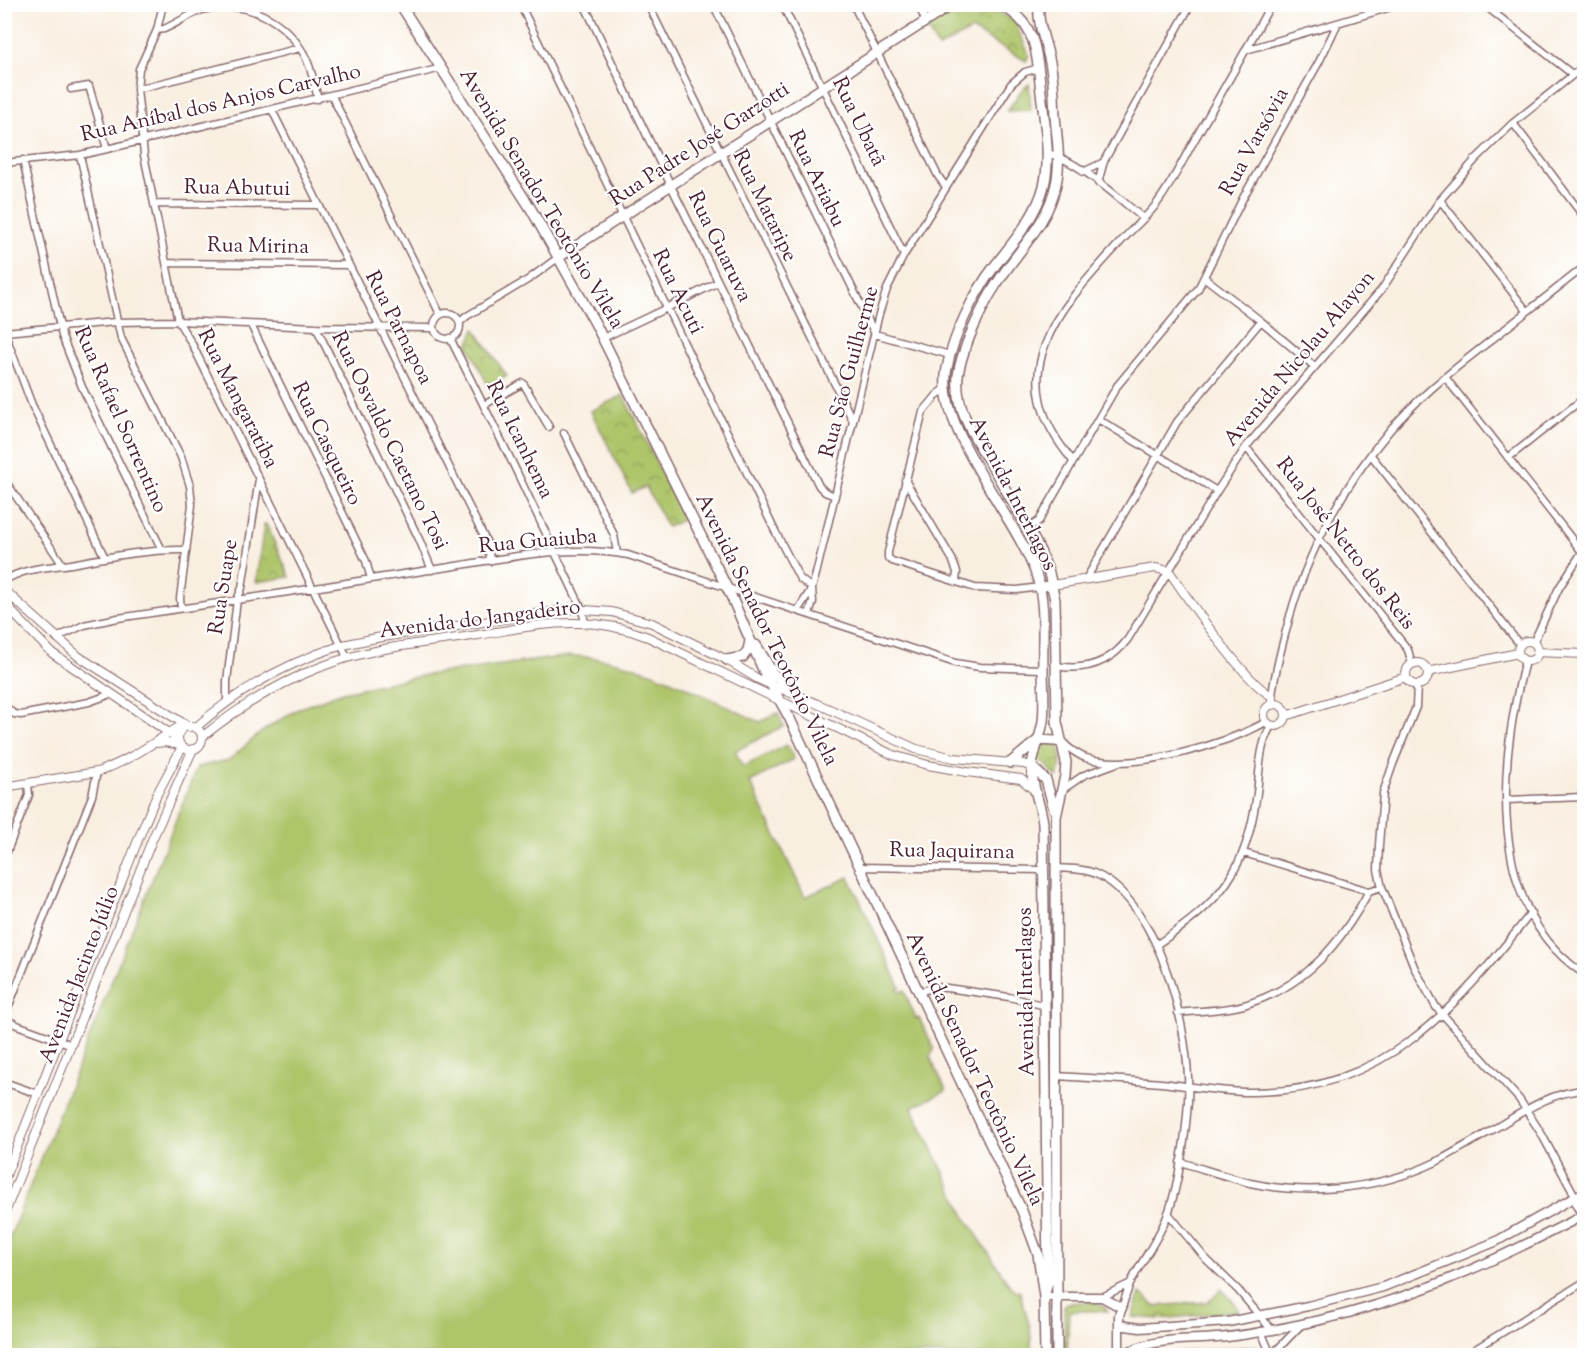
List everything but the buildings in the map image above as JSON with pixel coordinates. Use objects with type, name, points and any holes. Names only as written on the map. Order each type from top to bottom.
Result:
[{"type":"main road","name":"Avenida Senador Teotônio Vilela","points":[[400,4],[531,209],[603,338],[649,435],[727,588],[1033,1238],[1038,1254],[1040,1282],[1044,1298]]},
{"type":"main road","name":"Rua Padre José Garzotti","points":[[559,257],[953,4]]},
{"type":"main road","points":[[990,4],[1006,8],[1022,4]]},
{"type":"main road","name":"Avenida Interlagos","points":[[1039,4],[1040,22],[1052,73],[1058,156],[1056,184],[1050,206],[1037,229],[995,286],[980,315],[962,357],[958,376],[958,392],[966,420],[1028,528],[1049,573],[1055,600],[1057,722],[1066,762],[1056,817],[1057,1356]]},
{"type":"main road","name":"Avenida Interlagos","points":[[1006,8],[1027,26],[1039,68],[1046,153],[1045,183],[1041,197],[1027,221],[985,280],[972,303],[950,355],[946,369],[945,389],[956,426],[1027,555],[1040,587],[1043,720],[1032,767],[1043,820],[1048,1282],[1044,1298],[1044,1356]]},
{"type":"main road","points":[[727,660],[743,657],[750,646],[750,639]]},
{"type":"main road","points":[[750,639],[758,647],[773,673],[792,692]]},
{"type":"main road","points":[[1010,763],[1038,740],[1063,744]]},
{"type":"main road","points":[[1032,767],[1046,780],[1052,794],[1056,817]]},
{"type":"main road","points":[[1119,1323],[1140,1328],[1228,1322],[1308,1306],[1383,1287],[1495,1242],[1584,1192]]},
{"type":"main road","points":[[1044,1298],[1102,1297],[1122,1308],[1119,1323],[1119,1356],[1142,1344],[1155,1341],[1219,1338],[1302,1324],[1370,1308],[1451,1279],[1509,1254],[1584,1214]]},
{"type":"street","name":"Rua Mangaratiba","points":[[163,4],[157,30],[138,69],[137,89],[142,141],[178,321],[192,344],[347,657]]},
{"type":"street","name":"Rua Acuti","points":[[520,4],[791,564],[800,579],[812,588]]},
{"type":"street","name":"Rua Guaruva","points":[[584,4],[670,185],[819,486],[825,492],[835,496]]},
{"type":"street","name":"Rua Mataripe","points":[[648,4],[853,421]]},
{"type":"street","name":"Rua Ariabu","points":[[713,4],[874,334]]},
{"type":"street","name":"Rua Ubatã","points":[[782,4],[904,255]]},
{"type":"street","points":[[853,4],[938,176],[946,187]]},
{"type":"street","points":[[918,4],[925,20]]},
{"type":"street","points":[[1098,183],[1104,161],[1191,4]]},
{"type":"street","points":[[1073,461],[1063,448],[1044,412],[1039,385],[1042,350],[1059,317],[1074,297],[1158,202],[1271,4]]},
{"type":"street","points":[[1246,50],[1401,4]]},
{"type":"street","points":[[1483,4],[1572,75]]},
{"type":"street","points":[[157,30],[205,10],[232,7],[263,14],[285,28],[300,48],[310,66],[318,99]]},
{"type":"street","name":"Rua Varsóvia","points":[[1028,528],[1039,520],[1124,377],[1188,302],[1205,278],[1242,198],[1338,23]]},
{"type":"street","points":[[137,89],[300,48]]},
{"type":"street","name":"Avenida Nicolau Alayon","points":[[1056,666],[1083,668],[1097,664],[1120,650],[1246,447],[1382,289],[1440,200],[1476,159],[1513,123],[1584,67]]},
{"type":"street","name":"Rua Aníbal dos Anjos Carvalho","points":[[4,162],[80,155],[442,68]]},
{"type":"street","name":"Rua São Guilherme","points":[[809,614],[813,602],[812,588],[887,289],[904,255],[1011,84],[1025,72],[1039,68]]},
{"type":"street","points":[[71,89],[89,86],[107,149]]},
{"type":"street","points":[[332,96],[440,314]]},
{"type":"street","name":"Rua Parnapoa","points":[[272,110],[488,545],[490,561]]},
{"type":"street","points":[[1513,123],[1584,217]]},
{"type":"street","points":[[1046,153],[1058,156],[1083,172],[1143,218]]},
{"type":"street","points":[[80,155],[121,338],[187,472],[192,505],[180,598],[181,608]]},
{"type":"street","name":"Rua Rafael Sorrentino","points":[[23,160],[59,327],[82,387],[162,550]]},
{"type":"street","points":[[1083,172],[1104,161]]},
{"type":"street","points":[[1440,200],[1527,311]]},
{"type":"street","name":"Rua Abutui","points":[[154,204],[319,205]]},
{"type":"street","name":"Rua Padre José Garzotti","points":[[460,322],[529,279],[559,257]]},
{"type":"street","name":"Rua Mirina","points":[[167,262],[348,265]]},
{"type":"street","points":[[1156,945],[1206,908],[1227,884],[1244,853],[1252,823],[1264,741],[1269,724],[1265,712],[1272,705],[1273,682],[1294,602],[1319,536],[1347,488],[1391,429],[1445,377],[1584,267]]},
{"type":"street","points":[[1205,278],[1315,367]]},
{"type":"street","points":[[603,338],[718,282]]},
{"type":"street","points":[[105,558],[32,405],[5,332],[117,322],[178,321],[316,327],[426,327],[434,325],[440,314],[448,312],[467,316]]},
{"type":"street","points":[[434,325],[440,337],[450,339],[457,334],[460,322],[456,315]]},
{"type":"street","points":[[1086,579],[1177,422],[1261,321]]},
{"type":"street","name":"Rua Casqueiro","points":[[251,324],[366,561],[371,579]]},
{"type":"street","name":"Rua Osvaldo Caetano Tosi","points":[[316,327],[432,570]]},
{"type":"street","points":[[874,334],[950,355]]},
{"type":"street","name":"Rua Icanhema","points":[[450,339],[555,552],[582,609],[585,623]]},
{"type":"street","points":[[1445,377],[1583,551],[1560,588],[1533,643]]},
{"type":"street","points":[[484,405],[523,383],[549,427]]},
{"type":"street","points":[[945,389],[923,412],[888,558],[975,588],[992,590],[1040,587],[1155,568],[1169,571],[1186,597],[1254,683],[1272,696]]},
{"type":"street","points":[[1508,458],[1584,398]]},
{"type":"street","points":[[1098,419],[1217,491]]},
{"type":"street","points":[[564,433],[614,535],[616,553]]},
{"type":"street","name":"Rua José Netto dos Reis","points":[[1246,447],[1408,650],[1412,664]]},
{"type":"street","points":[[1371,455],[1519,649],[1520,658],[1525,661],[1532,660],[1538,652]]},
{"type":"street","name":"Rua Suape","points":[[227,701],[227,681],[237,600],[242,588],[259,478]]},
{"type":"street","points":[[4,479],[63,565]]},
{"type":"street","points":[[905,480],[952,559],[957,572],[956,582]]},
{"type":"street","points":[[4,580],[16,574],[105,558],[162,550],[186,550]]},
{"type":"street","name":"Rua Guaiuba","points":[[56,638],[84,625],[181,608],[490,561],[555,552],[586,551],[616,553],[673,568],[955,663],[994,668],[1043,669]]},
{"type":"street","name":"Rua São Guilherme","points":[[798,610],[812,588]]},
{"type":"street","points":[[4,590],[78,656],[200,732],[202,737],[200,745],[187,750],[169,733],[52,653],[4,601]]},
{"type":"street","name":"Avenida do Jangadeiro","points":[[190,726],[279,670],[320,652],[343,645],[509,617],[582,609],[624,615],[652,623],[771,684],[916,749],[968,760],[1032,767]]},
{"type":"street","name":"Avenida do Jangadeiro","points":[[202,737],[265,692],[347,657],[523,628],[585,623],[618,627],[648,637],[893,754],[928,765],[1021,779],[1037,793]]},
{"type":"street","points":[[1428,672],[1519,649],[1526,642],[1533,643]]},
{"type":"street","points":[[1533,643],[1538,652]]},
{"type":"street","points":[[1538,652],[1584,654]]},
{"type":"street","points":[[1525,661],[1516,699],[1509,746],[1506,800],[1514,868],[1540,932],[1570,965],[1584,974]]},
{"type":"street","points":[[1412,664],[1422,664],[1428,672],[1425,681],[1417,685],[1406,677],[1407,669],[1412,664]]},
{"type":"street","points":[[1062,791],[1083,775],[1121,762],[1155,758],[1203,746],[1269,724],[1281,724],[1286,716],[1406,677]]},
{"type":"street","points":[[1417,685],[1416,707],[1393,764],[1382,801],[1378,870],[1382,887],[1415,969],[1442,1015],[1519,1099],[1575,1196],[1576,1206],[1584,1214]]},
{"type":"street","points":[[4,705],[11,712],[21,715],[89,702],[111,694]]},
{"type":"street","points":[[1272,705],[1280,706],[1285,710],[1286,716]]},
{"type":"street","points":[[4,787],[97,772],[119,764],[169,733],[190,726]]},
{"type":"street","points":[[180,744],[181,731],[190,726]]},
{"type":"street","points":[[154,744],[165,742],[180,744]]},
{"type":"street","name":"Avenida Jacinto Júlio","points":[[4,1180],[140,835],[180,744]]},
{"type":"street","points":[[1063,744],[1086,758],[1121,762]]},
{"type":"street","name":"Avenida Jacinto Júlio","points":[[4,1215],[152,840],[194,749]]},
{"type":"street","points":[[967,772],[968,760]]},
{"type":"street","points":[[72,1045],[4,1018],[92,796],[97,772]]},
{"type":"street","points":[[4,859],[29,795],[28,784]]},
{"type":"street","points":[[1506,800],[1584,797]]},
{"type":"street","points":[[1244,853],[1369,891],[1382,887]]},
{"type":"street","name":"Rua Jaquirana","points":[[859,867],[1044,870]]},
{"type":"street","points":[[1056,868],[1088,871],[1106,879],[1120,889],[1145,924],[1156,945],[1174,993],[1178,1013],[1188,1088],[1180,1162],[1168,1213],[1155,1243],[1131,1283],[1122,1308]]},
{"type":"street","points":[[1178,1013],[1247,1004],[1294,982],[1322,960],[1343,935],[1369,891]]},
{"type":"street","points":[[1056,1076],[1252,1092],[1292,1089],[1340,1078],[1362,1070],[1413,1040],[1442,1015],[1483,973],[1531,913]]},
{"type":"street","points":[[918,993],[933,987],[947,988],[1009,997],[1046,1006]]},
{"type":"street","points":[[4,1082],[38,1094]]},
{"type":"street","points":[[1180,1162],[1251,1183],[1276,1187],[1341,1188],[1397,1177],[1434,1163],[1551,1097],[1584,1090]]},
{"type":"street","points":[[1575,1196],[1584,1200]]},
{"type":"street","points":[[1168,1213],[1205,1258],[1238,1290],[1260,1316],[1266,1330],[1271,1355]]},
{"type":"street","points":[[1464,1356],[1584,1282]]},
{"type":"street","points":[[1102,1297],[1131,1283]]},
{"type":"street","points":[[1271,1355],[1302,1324]]},
{"type":"green space","points":[[966,5],[976,5],[1014,19],[1029,55],[1026,61],[972,30],[938,48],[926,27]]},
{"type":"green space","points":[[1029,84],[1031,110],[1007,111],[1021,91]]},
{"type":"green space","points":[[475,329],[507,376],[489,387],[468,345]]},
{"type":"green space","points":[[623,395],[685,519],[667,527],[646,487],[632,493],[591,411]]},
{"type":"green space","points":[[264,524],[266,524],[290,577],[256,582]]},
{"type":"green space","points":[[570,656],[596,658],[645,670],[760,722],[778,713],[784,726],[735,751],[743,767],[787,745],[794,759],[750,782],[805,897],[849,877],[900,987],[898,988],[900,992],[904,990],[916,1019],[919,1018],[934,1049],[930,1057],[946,1091],[912,1107],[966,1218],[1008,1283],[1016,1291],[1019,1290],[1030,1327],[1032,1355],[5,1355],[5,1249],[197,767],[229,760],[260,733],[300,708],[343,692],[425,675]]},
{"type":"green space","points":[[1042,743],[1058,745],[1061,761],[1057,777],[1039,759],[1039,749]]},
{"type":"green space","points":[[1221,1289],[1235,1303],[1239,1311],[1161,1319],[1132,1317],[1140,1293],[1155,1306],[1208,1302]]},
{"type":"green space","points":[[1067,1303],[1100,1304],[1108,1311],[1069,1311],[1067,1355],[1065,1356],[1064,1306]]},
{"type":"green space","points":[[1256,1346],[1260,1351],[1255,1355],[1145,1355]]}]
